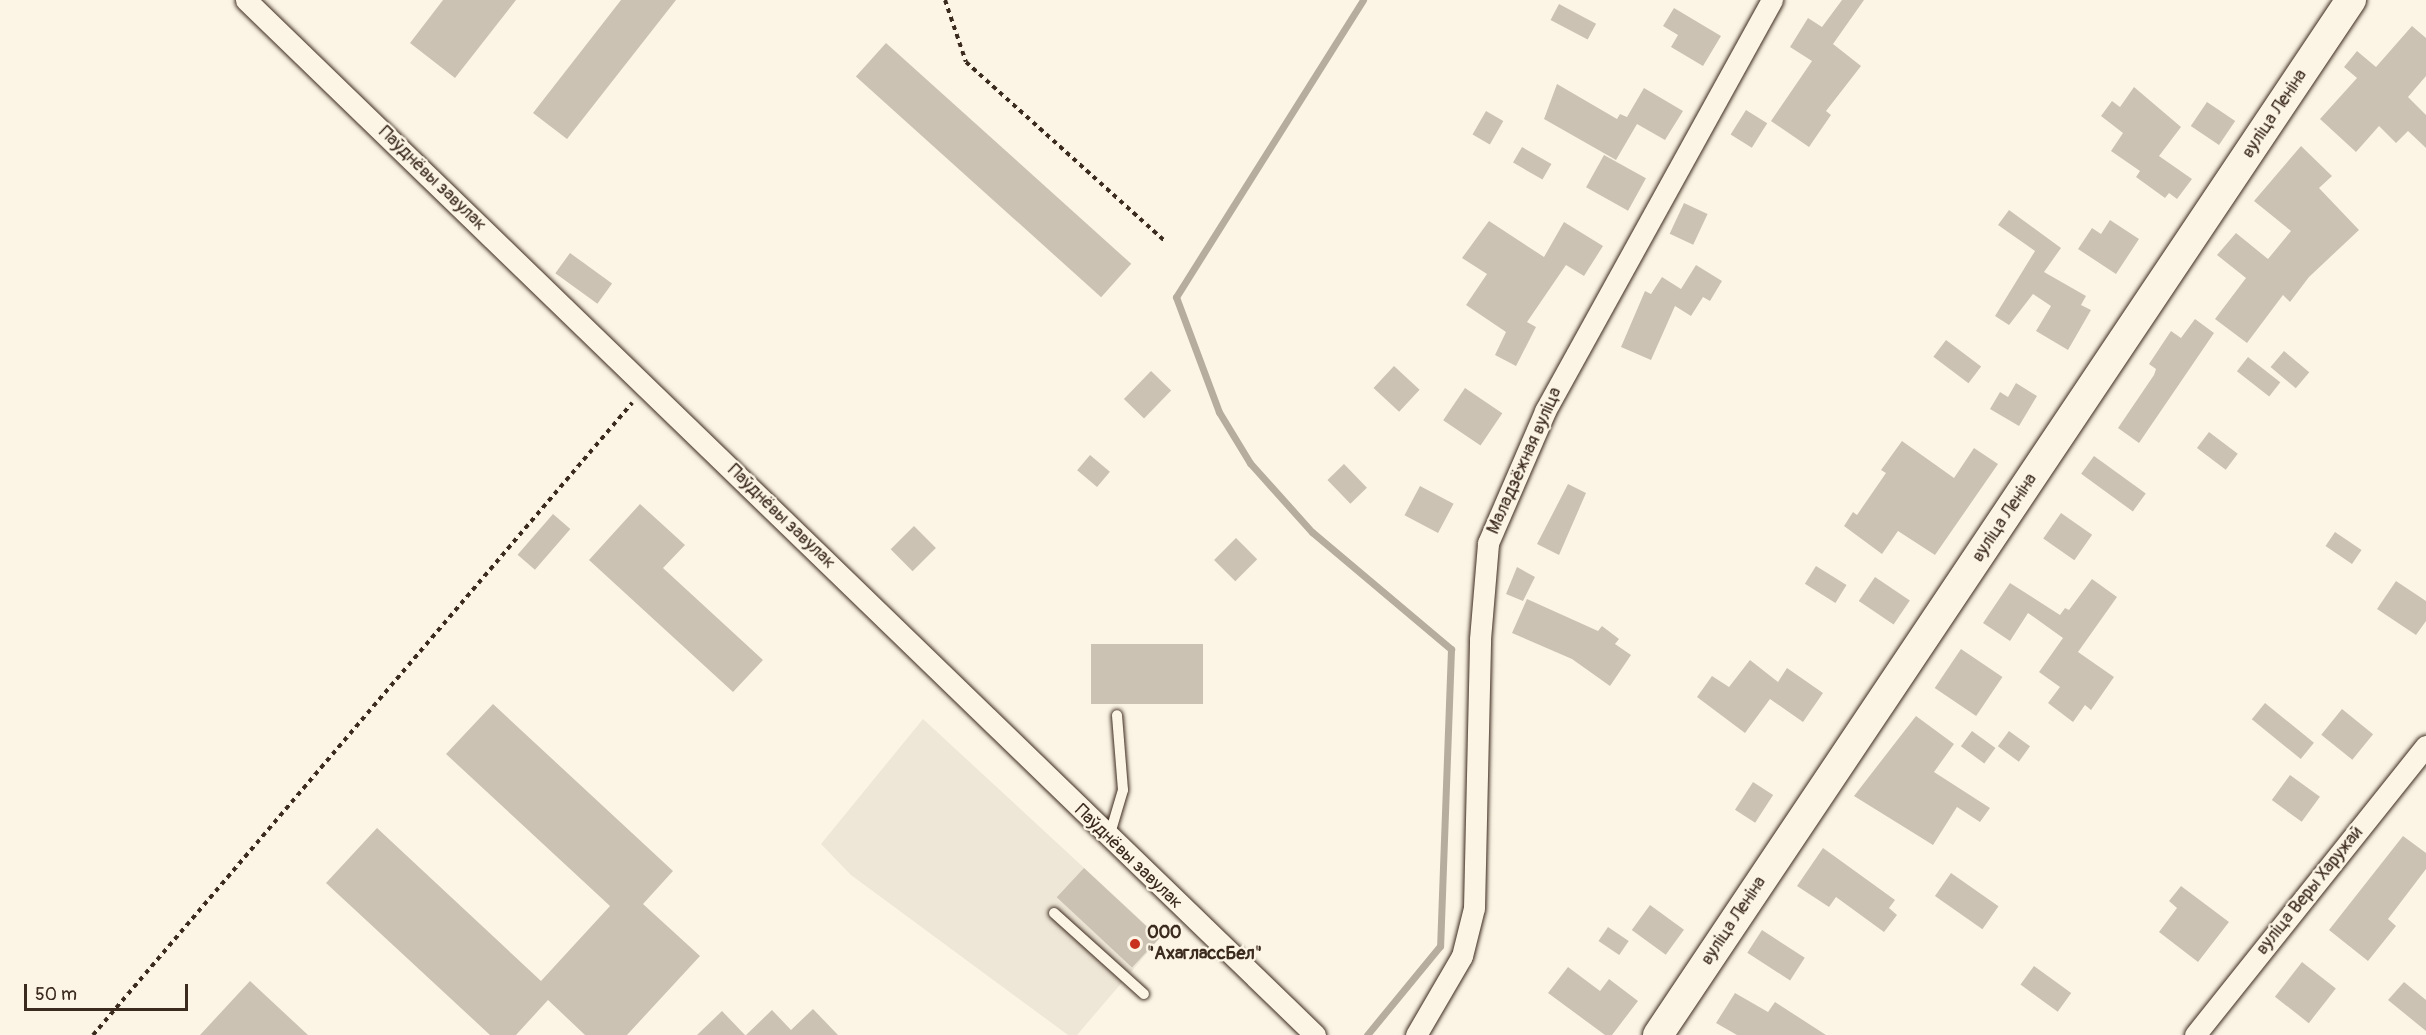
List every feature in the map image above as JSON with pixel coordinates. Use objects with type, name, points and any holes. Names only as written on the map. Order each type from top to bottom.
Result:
[{"type":"street","name":"Паўднёвы завулак","points":[[246,0],[1315,1035]]},
{"type":"street","name":"Маладзёжная вуліца","points":[[1416,1035],[1462,956],[1474,908],[1480,639],[1488,543],[1545,411],[1772,0]]},
{"type":"street","name":"вуліца Леніна","points":[[1658,1035],[2351,0]]},
{"type":"street","name":"вуліца Веры Харужай","points":[[2195,1035],[2426,746]]},
{"type":"lane","points":[[1108,837],[1123,790],[1117,715]]},
{"type":"lane","points":[[1054,913],[1144,994]]},
{"type":"path","points":[[945,0],[966,62],[1166,243]]},
{"type":"path","points":[[93,1035],[646,386]]},
{"type":"shaded area","points":[[923,719],[1160,938],[1077,1035],[1068,1035],[851,875],[821,844]]},
{"type":"building","points":[[443,0],[516,0],[455,78],[410,43]]},
{"type":"building","points":[[621,0],[676,0],[567,139],[533,113]]},
{"type":"building","points":[[1842,0],[1864,0],[1833,44],[1861,66],[1826,111],[1831,115],[1809,147],[1771,121],[1812,61],[1790,47],[1808,18],[1822,27]]},
{"type":"building","points":[[1559,4],[1596,24],[1588,40],[1551,20]]},
{"type":"building","points":[[1674,8],[1721,36],[1703,66],[1671,47],[1678,35],[1663,26]]},
{"type":"building","points":[[2412,26],[2426,38],[2426,76],[2408,97],[2426,115],[2426,148],[2408,131],[2396,143],[2379,126],[2356,152],[2320,119],[2357,78],[2344,67],[2357,51],[2376,67]]},
{"type":"building","points":[[886,43],[1131,264],[1101,297],[856,76]]},
{"type":"building","points":[[1557,84],[1617,119],[1620,114],[1627,117],[1644,88],[1683,111],[1665,140],[1637,124],[1616,160],[1544,119]]},
{"type":"building","points":[[2134,87],[2181,127],[2159,156],[2192,179],[2177,199],[2169,193],[2165,198],[2136,177],[2140,171],[2111,151],[2123,133],[2101,116],[2112,101],[2120,107]]},
{"type":"building","points":[[2207,102],[2235,121],[2219,145],[2191,126]]},
{"type":"building","points":[[1746,110],[1767,123],[1752,148],[1731,135]]},
{"type":"building","points":[[1486,111],[1503,121],[1490,144],[1472,134]]},
{"type":"building","points":[[2301,146],[2332,176],[2319,188],[2359,230],[2309,277],[2290,302],[2283,295],[2247,343],[2215,319],[2246,278],[2217,255],[2236,233],[2268,259],[2291,231],[2254,201]]},
{"type":"building","points":[[1522,147],[1551,164],[1542,180],[1513,163]]},
{"type":"building","points":[[1604,155],[1646,178],[1628,211],[1586,187]]},
{"type":"building","points":[[1684,203],[1708,214],[1693,245],[1670,234]]},
{"type":"building","points":[[2009,210],[2061,248],[2044,272],[2086,296],[2081,305],[2091,310],[2068,350],[2036,331],[2051,306],[2033,294],[2009,325],[1995,316],[2035,251],[1998,225]]},
{"type":"building","points":[[2110,220],[2139,239],[2116,274],[2078,249],[2092,228],[2101,234]]},
{"type":"building","points":[[1489,221],[1544,257],[1564,222],[1603,246],[1584,276],[1566,265],[1527,322],[1536,327],[1516,366],[1495,355],[1506,332],[1466,305],[1487,274],[1462,258]]},
{"type":"building","points":[[570,253],[612,284],[597,304],[555,273]]},
{"type":"building","points":[[1696,265],[1722,281],[1710,301],[1703,297],[1691,316],[1675,306],[1651,360],[1621,347],[1645,291],[1651,294],[1662,277],[1681,289]]},
{"type":"building","points":[[2195,319],[2214,333],[2139,443],[2118,428],[2154,375],[2156,369],[2149,364],[2171,331],[2181,338]]},
{"type":"building","points":[[1946,340],[1981,366],[1969,383],[1933,357]]},
{"type":"building","points":[[2284,351],[2309,372],[2296,388],[2271,367]]},
{"type":"building","points":[[2248,357],[2280,382],[2269,396],[2237,371]]},
{"type":"building","points":[[1394,366],[1420,390],[1399,412],[1374,388]]},
{"type":"building","points":[[1151,371],[1171,390],[1144,419],[1124,399]]},
{"type":"building","points":[[2016,383],[2037,396],[2019,426],[1990,409],[2000,392],[2008,397]]},
{"type":"building","points":[[1465,388],[1502,413],[1480,445],[1443,420]]},
{"type":"building","points":[[2209,432],[2238,454],[2226,470],[2197,448]]},
{"type":"building","points":[[1902,441],[1954,478],[1974,448],[1998,464],[1935,555],[1898,531],[1882,554],[1844,526],[1853,512],[1857,515],[1886,473],[1881,470]]},
{"type":"building","points":[[1090,455],[1110,472],[1097,487],[1077,470]]},
{"type":"building","points":[[2094,456],[2146,494],[2133,511],[2081,474]]},
{"type":"building","points":[[1344,464],[1367,488],[1350,504],[1327,480]]},
{"type":"building","points":[[1568,484],[1586,493],[1559,555],[1537,544]]},
{"type":"building","points":[[1420,486],[1454,504],[1438,533],[1405,515]]},
{"type":"building","points":[[640,504],[685,545],[663,568],[763,660],[733,692],[589,560]]},
{"type":"building","points":[[2061,513],[2092,535],[2074,560],[2043,538]]},
{"type":"building","points":[[553,514],[570,529],[535,570],[518,555]]},
{"type":"building","points":[[914,526],[936,548],[913,571],[891,549]]},
{"type":"building","points":[[2335,532],[2362,550],[2352,564],[2325,546]]},
{"type":"building","points":[[1236,538],[1257,559],[1235,581],[1214,560]]},
{"type":"building","points":[[1816,566],[1847,585],[1835,603],[1805,584]]},
{"type":"building","points":[[1517,567],[1535,577],[1523,601],[1506,594]]},
{"type":"building","points":[[1875,577],[1910,600],[1894,625],[1859,601]]},
{"type":"building","points":[[2092,579],[2117,597],[2078,652],[2114,677],[2091,710],[2085,705],[2073,722],[2048,703],[2060,687],[2039,672],[2063,638],[2028,613],[2010,641],[1983,623],[2010,583],[2060,615],[2065,608],[2069,610]]},
{"type":"building","points":[[2396,581],[2426,601],[2426,621],[2416,635],[2377,609]]},
{"type":"building","points":[[1527,599],[1598,631],[1602,626],[1619,639],[1615,644],[1631,655],[1610,686],[1572,659],[1512,633]]},
{"type":"building","points":[[1091,644],[1203,644],[1203,704],[1091,704]]},
{"type":"building","points":[[1961,649],[2002,677],[1976,716],[1935,688]]},
{"type":"building","points":[[1750,660],[1778,682],[1787,668],[1823,693],[1803,722],[1770,699],[1745,733],[1697,697],[1712,676],[1729,687]]},
{"type":"building","points":[[2265,703],[2314,743],[2301,759],[2252,719]]},
{"type":"building","points":[[493,704],[673,871],[643,904],[700,956],[627,1035],[585,1035],[548,1000],[516,1035],[490,1035],[326,883],[377,828],[541,981],[610,906],[446,754]]},
{"type":"building","points":[[2342,709],[2373,734],[2352,760],[2321,735]]},
{"type":"building","points":[[1916,716],[1954,744],[1934,772],[1990,808],[1980,822],[1957,807],[1933,845],[1854,796]]},
{"type":"building","points":[[1972,731],[1995,748],[1984,763],[1961,746]]},
{"type":"building","points":[[2009,731],[2030,746],[2019,762],[1998,746]]},
{"type":"building","points":[[2290,775],[2320,797],[2302,822],[2272,800]]},
{"type":"building","points":[[1753,782],[1773,795],[1755,823],[1735,810]]},
{"type":"building","points":[[2403,836],[2426,853],[2426,869],[2388,919],[2396,926],[2368,961],[2329,930]]},
{"type":"building","points":[[1823,848],[1895,900],[1889,908],[1897,915],[1884,932],[1836,897],[1829,907],[1797,886]]},
{"type":"building","points":[[1084,868],[1159,938],[1132,967],[1057,897]]},
{"type":"building","points":[[1951,873],[1999,906],[1982,929],[1935,896]]},
{"type":"building","points":[[2181,886],[2229,922],[2198,962],[2159,932],[2177,908],[2169,901]]},
{"type":"building","points":[[1650,905],[1684,930],[1666,955],[1632,930]]},
{"type":"building","points":[[1608,927],[1629,941],[1619,955],[1598,941]]},
{"type":"building","points":[[1762,930],[1805,958],[1790,980],[1747,953]]},
{"type":"building","points":[[2302,962],[2336,988],[2309,1023],[2275,997]]},
{"type":"building","points":[[2034,966],[2071,993],[2058,1012],[2020,985]]},
{"type":"building","points":[[1568,967],[1600,991],[1609,979],[1638,1001],[1612,1035],[1605,1035],[1548,993]]},
{"type":"building","points":[[250,981],[308,1035],[200,1035]]},
{"type":"building","points":[[2404,982],[2426,1000],[2426,1031],[2388,1000]]},
{"type":"building","points":[[1735,993],[1768,1012],[1775,1002],[1826,1035],[1737,1035],[1716,1023]]},
{"type":"building","points":[[813,1009],[838,1035],[746,1035],[772,1010],[791,1030]]},
{"type":"building","points":[[722,1011],[745,1035],[697,1035]]},
{"type":"waterway","points":[[1363,0],[1176,297],[1219,412],[1250,463],[1312,532],[1451,649],[1440,946],[1367,1035]]},
{"type":"place","name":"ООО \"АхаглассБел\"","points":[[1135,944]]}]
